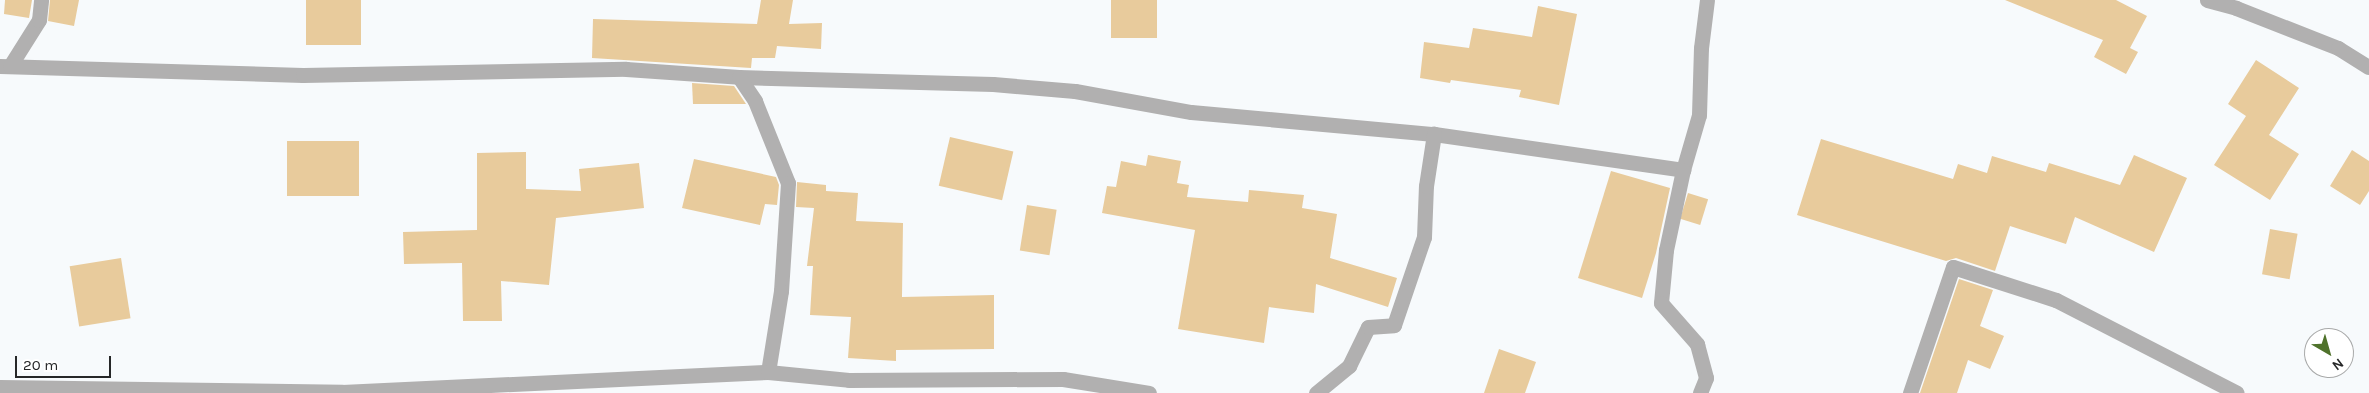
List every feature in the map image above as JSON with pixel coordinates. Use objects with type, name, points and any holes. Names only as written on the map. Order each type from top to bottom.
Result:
[{"type":"street","points":[[5,66],[39,20],[41,0]]},
{"type":"street","points":[[1700,393],[1706,378],[1697,344],[1661,303],[1666,250],[1683,170],[1699,115],[1701,48],[1707,0]]},
{"type":"street","points":[[2207,0],[2236,8],[2338,48],[2369,67]]},
{"type":"street","points":[[5,66],[303,75],[626,69],[739,77],[992,84],[1075,91],[1191,112],[1434,134],[1683,170]]},
{"type":"street","points":[[739,77],[755,101],[788,183],[780,291],[768,372]]},
{"type":"street","points":[[1316,393],[1348,366],[1368,327],[1394,325],[1424,237],[1426,186],[1434,134]]},
{"type":"street","points":[[1910,393],[1953,267],[2056,300],[2237,393]]},
{"type":"street","points":[[0,387],[342,392],[768,372],[849,380],[1063,379],[1149,393]]},
{"type":"building","points":[[5,0],[32,0],[29,18],[4,14]]},
{"type":"building","points":[[50,0],[79,0],[74,26],[48,21]]},
{"type":"building","points":[[306,0],[361,0],[361,45],[306,45]]},
{"type":"building","points":[[761,0],[793,0],[789,24],[822,23],[821,49],[777,46],[775,58],[752,58],[751,68],[592,58],[593,19],[757,24]]},
{"type":"building","points":[[1111,0],[1157,0],[1157,38],[1111,38]]},
{"type":"building","points":[[2005,0],[2116,0],[2147,16],[2130,48],[2138,52],[2126,74],[2094,57],[2103,40]]},
{"type":"building","points":[[1538,6],[1577,14],[1559,105],[1519,97],[1521,90],[1451,80],[1450,83],[1420,78],[1424,42],[1469,48],[1473,28],[1532,37]]},
{"type":"building","points":[[2256,60],[2299,88],[2269,135],[2299,154],[2270,200],[2214,165],[2246,116],[2228,104]]},
{"type":"building","points":[[692,83],[734,86],[746,104],[693,104]]},
{"type":"building","points":[[950,137],[1013,152],[1002,200],[939,186]]},
{"type":"building","points":[[1821,139],[1953,179],[1958,164],[1987,173],[1992,156],[2046,172],[2049,163],[2120,185],[2134,155],[2187,178],[2154,252],[2075,217],[2066,244],[2010,226],[1995,271],[1956,258],[1946,261],[1797,215]]},
{"type":"building","points":[[287,141],[359,141],[359,196],[287,196]]},
{"type":"building","points":[[2352,150],[2369,161],[2369,191],[2360,205],[2330,186]]},
{"type":"building","points":[[526,152],[526,189],[581,191],[579,169],[639,163],[644,208],[556,218],[549,285],[501,281],[502,321],[463,321],[462,263],[404,264],[403,232],[477,230],[477,153]]},
{"type":"building","points":[[1148,155],[1181,161],[1177,183],[1189,185],[1187,197],[1248,202],[1249,190],[1304,195],[1302,208],[1337,214],[1330,258],[1397,278],[1388,307],[1316,284],[1314,313],[1269,307],[1264,343],[1178,329],[1195,230],[1102,213],[1107,186],[1116,187],[1121,161],[1146,166]]},
{"type":"building","points":[[694,159],[776,177],[779,185],[777,205],[765,204],[760,225],[682,208]]},
{"type":"building","points":[[1611,171],[1670,188],[1656,253],[1642,298],[1578,278]]},
{"type":"building","points":[[797,182],[826,185],[826,191],[858,193],[856,221],[903,223],[902,297],[994,295],[994,349],[896,350],[896,361],[848,358],[851,317],[810,315],[813,266],[807,266],[814,208],[796,207]]},
{"type":"building","points":[[1688,193],[1708,199],[1700,225],[1680,219]]},
{"type":"building","points":[[1027,205],[1057,210],[1049,255],[1020,250]]},
{"type":"building","points":[[2270,229],[2298,234],[2290,279],[2262,274]]},
{"type":"building","points":[[121,258],[131,318],[79,326],[70,266]]},
{"type":"building","points":[[1959,279],[1993,290],[1980,326],[2004,336],[1990,369],[1968,360],[1957,393],[1920,393]]},
{"type":"building","points":[[1499,349],[1536,362],[1525,393],[1484,393]]}]
